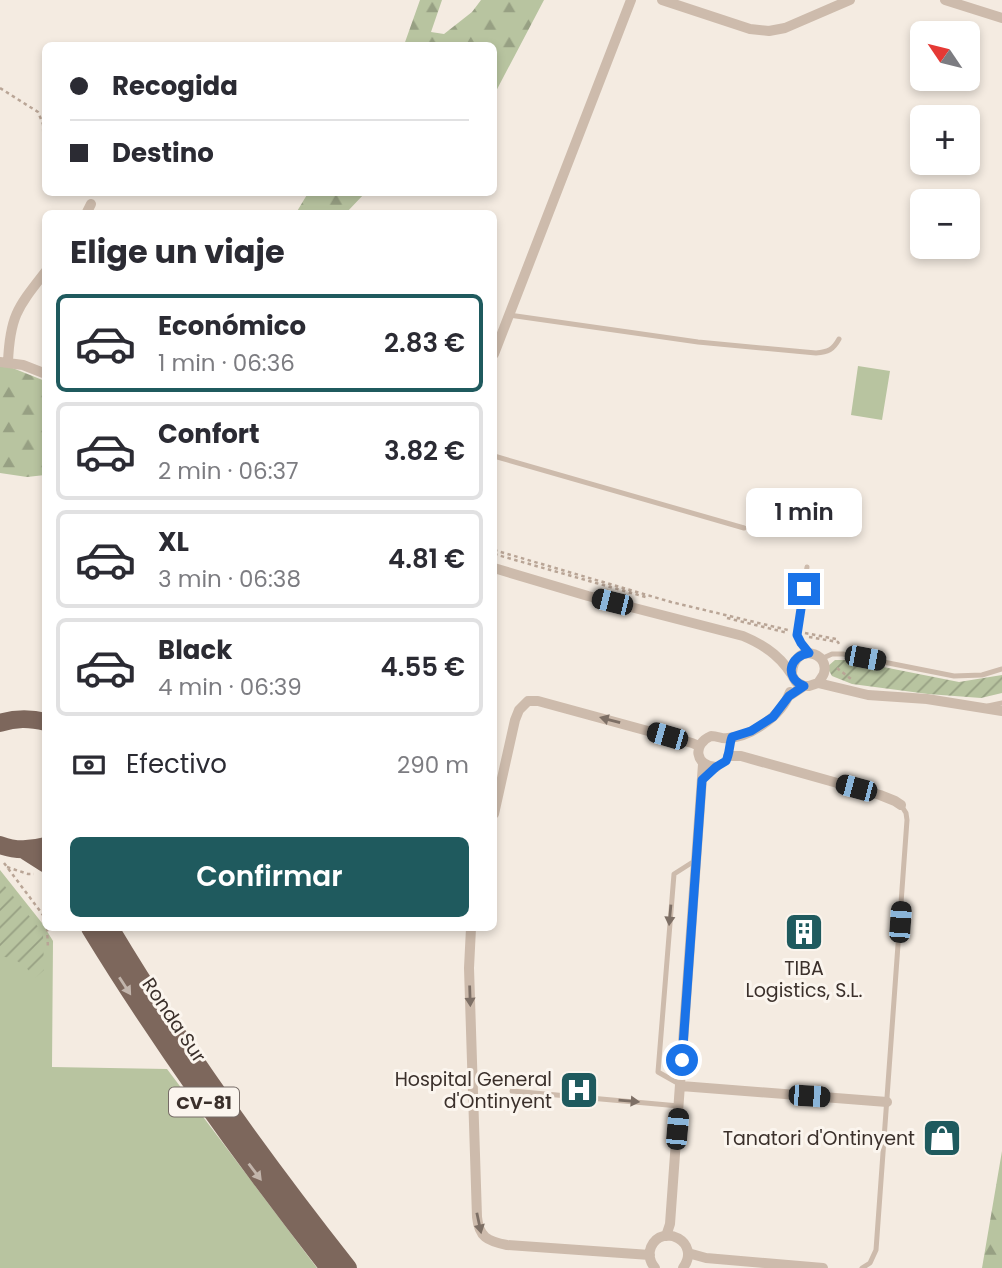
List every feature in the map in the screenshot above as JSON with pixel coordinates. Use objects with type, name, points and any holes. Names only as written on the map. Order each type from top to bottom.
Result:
[{"type":"main road","points":[[0,723],[14,719],[42,721]]},
{"type":"main road","points":[[0,845],[24,850],[42,847]]},
{"type":"main road","points":[[24,850],[42,861]]},
{"type":"main road","name":"Ronda Sur","points":[[92,931],[195,1090],[328,1268]]},
{"type":"main road","name":"Ronda Sur","points":[[112,931],[228,1109],[348,1268]]},
{"type":"street","points":[[497,346],[631,0]]},
{"type":"street","points":[[662,0],[750,29],[769,31],[785,28],[850,0]]},
{"type":"street","points":[[945,0],[1002,18]]},
{"type":"street","points":[[42,276],[14,316],[4,362],[42,372]]},
{"type":"street","points":[[497,569],[588,596],[743,636],[776,654],[797,679],[809,686],[821,679],[824,663],[821,659],[809,653],[795,659],[776,654]]},
{"type":"street","points":[[702,780],[722,764],[728,745],[773,717],[789,696],[797,679],[795,659]]},
{"type":"street","points":[[821,679],[834,686],[868,695],[927,699],[1002,711]]},
{"type":"street","points":[[497,801],[515,720],[519,710],[528,701],[538,701],[699,746]]},
{"type":"street","points":[[716,767],[704,764],[698,755],[702,741],[711,736],[728,745],[741,757],[880,795],[901,805]]},
{"type":"street","points":[[669,1236],[704,764]]},
{"type":"street","points":[[471,931],[470,995],[479,1230],[489,1240],[507,1245],[650,1255]]},
{"type":"street","points":[[681,1086],[887,1102]]},
{"type":"street","points":[[655,1268],[650,1259],[652,1246],[655,1241],[669,1236],[683,1242],[686,1260],[706,1258],[823,1268]]},
{"type":"lane","points":[[509,315],[698,342],[784,351],[827,352],[834,348],[839,339]]},
{"type":"lane","points":[[497,457],[744,528]]},
{"type":"lane","points":[[807,568],[797,633],[809,653]]},
{"type":"lane","points":[[821,659],[832,654],[843,654],[954,676],[982,675],[1002,669]]},
{"type":"lane","points":[[983,708],[1002,703]]},
{"type":"lane","points":[[862,1268],[870,1263],[876,1250],[907,820],[901,805]]},
{"type":"lane","points":[[681,1086],[658,1072],[674,874],[696,860]]},
{"type":"lane","points":[[512,1091],[679,1106]]},
{"type":"path","points":[[0,88],[38,112],[42,122]]},
{"type":"path","points":[[497,553],[692,611],[838,642],[843,654]]},
{"type":"path","points":[[797,633],[836,639]]},
{"type":"path","points":[[7,867],[42,914]]},
{"type":"path","points":[[47,931],[48,948]]},
{"type":"green space","points":[[420,0],[442,0],[431,32],[444,34],[472,12],[481,0],[544,0],[497,89],[497,42],[405,42]]},
{"type":"green space","points":[[306,196],[362,196],[349,210],[298,210]]},
{"type":"green space","points":[[0,363],[42,380],[42,475],[27,477],[0,473]]},
{"type":"green space","points":[[858,366],[890,371],[882,420],[851,415]]},
{"type":"green space","points":[[835,660],[848,660],[959,682],[1002,675],[1002,693],[981,698],[852,684],[832,676],[827,667]]},
{"type":"green space","points":[[0,870],[42,923],[42,931],[47,931],[53,941],[52,1067],[167,1069],[317,1268],[0,1268]]},
{"type":"green space","points":[[0,880],[43,933],[44,970],[35,978],[20,963],[0,956]]},
{"type":"green space","points":[[1002,1151],[1002,1268],[982,1268]]},
{"type":"place","name":"TIBA Logistics, S.L.","points":[[804,932]]},
{"type":"place","name":"Hospital General d'Ontinyent","points":[[579,1090]]},
{"type":"place","name":"Tanatori d'Ontinyent","points":[[942,1138]]},
{"type":"route","points":[[682,1060],[702,780],[726,761],[732,737],[751,731],[773,717],[789,696],[804,686],[796,682],[792,673],[795,659],[809,653],[797,635],[804,589]]}]
